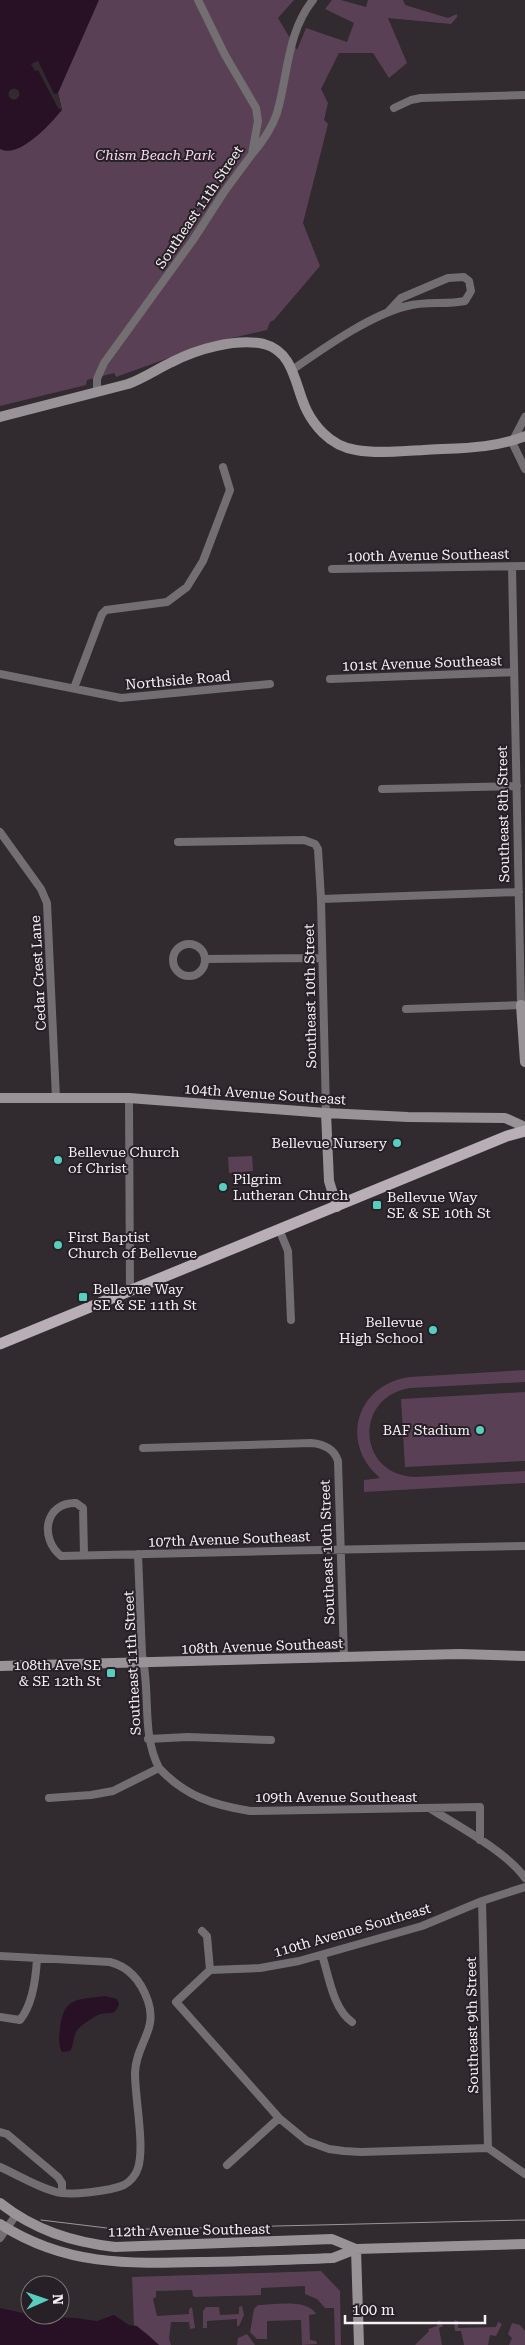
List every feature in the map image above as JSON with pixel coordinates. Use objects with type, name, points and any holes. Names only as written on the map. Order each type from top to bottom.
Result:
[{"type":"main road","points":[[0,1344],[507,1136],[525,1132]]},
{"type":"street","name":"Southeast 11th Street","points":[[97,391],[97,379],[104,363],[194,240],[224,192],[252,154],[258,127],[256,108],[225,55],[198,0]]},
{"type":"street","points":[[252,154],[266,137],[276,115],[294,34],[300,18],[313,0]]},
{"type":"street","points":[[394,108],[410,100],[422,98],[525,95]]},
{"type":"street","points":[[292,370],[323,349],[388,312],[423,303],[465,301],[471,291],[469,281],[464,277],[448,278],[401,298],[388,312]]},
{"type":"street","points":[[0,418],[144,378],[173,361],[198,352],[240,343],[266,345],[274,349],[286,360],[292,370],[313,422],[332,441],[342,446],[355,450],[384,452],[469,447],[512,442],[525,436]]},
{"type":"street","points":[[512,442],[525,417]]},
{"type":"street","points":[[512,442],[525,470]]},
{"type":"street","points":[[74,688],[102,614],[106,610],[167,602],[183,591],[194,578],[203,561],[230,490],[222,467]]},
{"type":"street","name":"100th Avenue Southeast","points":[[332,569],[525,566]]},
{"type":"street","name":"Southeast 8th Street","points":[[512,567],[517,786],[521,845],[518,892],[521,1005],[525,1062]]},
{"type":"street","name":"101st Avenue Southeast","points":[[330,679],[514,672]]},
{"type":"street","name":"Northside Road","points":[[0,674],[110,697],[133,698],[270,684]]},
{"type":"street","points":[[382,789],[517,786]]},
{"type":"street","name":"Cedar Crest Lane","points":[[0,832],[41,889],[47,903],[56,1098]]},
{"type":"street","name":"Southeast 10th Street","points":[[178,842],[304,840],[315,844],[320,854],[329,1181],[337,1207]]},
{"type":"street","points":[[321,898],[518,892]]},
{"type":"street","points":[[188,944],[200,948],[206,960],[201,971],[190,977],[178,973],[173,962],[177,949],[188,944]]},
{"type":"street","points":[[206,960],[322,958]]},
{"type":"street","points":[[406,1009],[521,1005]]},
{"type":"street","name":"104th Avenue Southeast","points":[[0,1098],[129,1098],[326,1113],[408,1117],[505,1118],[525,1127]]},
{"type":"street","points":[[129,1098],[130,1292]]},
{"type":"street","points":[[279,1229],[288,1252],[290,1320]]},
{"type":"street","name":"Southeast 10th Street","points":[[143,1448],[311,1442],[330,1449],[338,1461],[344,1657]]},
{"type":"street","name":"107th Avenue Southeast","points":[[84,1555],[83,1508],[76,1503],[61,1506],[55,1510],[48,1525],[48,1536],[50,1545],[61,1556],[342,1548],[525,1546]]},
{"type":"street","name":"Southeast 11th Street","points":[[138,1554],[148,1739],[153,1757],[159,1768]]},
{"type":"street","name":"108th Avenue Southeast","points":[[0,1666],[459,1654],[525,1656]]},
{"type":"street","points":[[148,1739],[188,1737],[271,1740]]},
{"type":"street","points":[[49,1798],[91,1796],[113,1791],[159,1768]]},
{"type":"street","name":"109th Avenue Southeast","points":[[159,1768],[180,1789],[192,1795],[224,1806],[250,1811],[480,1807],[480,1840]]},
{"type":"street","name":"109th Avenue Southeast","points":[[431,1809],[480,1840],[517,1868],[525,1878]]},
{"type":"street","name":"110th Avenue Southeast","points":[[210,1970],[260,1968],[322,1955],[422,1926],[525,1887]]},
{"type":"street","name":"Southeast 9th Street","points":[[482,1902],[488,2148]]},
{"type":"street","points":[[202,1931],[207,1936],[210,1970],[176,2002],[279,2118],[307,2141],[329,2149],[361,2152],[488,2148],[525,2174]]},
{"type":"street","points":[[322,1955],[339,2009],[345,2018],[352,2022]]},
{"type":"street","points":[[0,1956],[110,1962],[123,1966],[138,1979],[151,2014],[149,2032],[138,2050],[136,2061],[136,2105],[140,2154],[138,2170],[131,2181],[112,2189],[62,2193],[48,2189],[0,2167]]},
{"type":"street","points":[[0,2017],[20,2020],[25,2014],[33,1988],[37,1958]]},
{"type":"street","points":[[227,2165],[279,2118]]},
{"type":"street","points":[[0,2132],[7,2134],[58,2177],[62,2184],[62,2193]]},
{"type":"street","name":"112th Avenue Southeast","points":[[0,2203],[16,2215],[50,2233],[88,2244],[115,2247],[332,2239],[356,2249]]},
{"type":"street","points":[[0,2238],[4,2226],[16,2215]]},
{"type":"street","name":"112th Avenue Southeast","points":[[4,2226],[55,2251],[90,2260],[140,2264],[333,2258],[356,2249],[525,2244]]},
{"type":"street","points":[[356,2249],[359,2345]]},
{"type":"green space","name":"Chism Beach Park","points":[[43,0],[294,0],[278,18],[297,50],[306,28],[347,42],[354,23],[325,9],[332,0],[341,0],[366,7],[368,0],[403,0],[405,5],[448,18],[457,14],[457,17],[451,24],[388,18],[407,63],[389,78],[373,53],[339,53],[321,89],[328,103],[324,120],[328,124],[303,223],[320,266],[274,320],[270,322],[267,330],[210,343],[116,377],[114,373],[87,380],[86,385],[0,406],[0,65]]},
{"type":"green space","points":[[252,1156],[253,1171],[229,1173],[228,1157]]},
{"type":"green space","points":[[525,1370],[525,1382],[410,1388],[391,1394],[379,1406],[371,1420],[370,1435],[373,1451],[382,1464],[396,1473],[416,1477],[525,1471],[525,1483],[364,1492],[364,1480],[380,1478],[367,1464],[360,1449],[357,1433],[359,1417],[366,1403],[377,1391],[392,1382],[410,1377]]},
{"type":"green space","points":[[525,1392],[525,1461],[405,1467],[401,1399]]},
{"type":"green space","points":[[321,2271],[340,2291],[341,2345],[335,2345],[334,2308],[325,2308],[317,2299],[305,2294],[305,2286],[261,2288],[261,2295],[195,2297],[192,2290],[156,2291],[156,2297],[153,2299],[157,2316],[189,2314],[189,2309],[192,2307],[195,2328],[190,2329],[189,2322],[171,2322],[169,2339],[171,2345],[159,2345],[146,2333],[134,2326],[132,2277]]},
{"type":"green space","points":[[298,2304],[312,2309],[316,2314],[309,2315],[310,2340],[316,2341],[317,2344],[302,2345],[301,2320],[267,2321],[267,2339],[257,2339],[250,2332],[254,2309],[258,2305]]},
{"type":"green space","points":[[242,2306],[244,2315],[239,2326],[237,2326],[237,2319],[207,2321],[207,2328],[203,2328],[203,2311],[206,2307],[219,2307],[220,2315],[239,2314],[239,2307]]},
{"type":"green space","points":[[440,2320],[443,2326],[439,2328],[442,2345],[415,2345],[429,2331],[428,2329],[437,2326],[437,2322]]},
{"type":"green space","points":[[454,2320],[458,2321],[458,2328],[496,2327],[498,2322],[502,2324],[496,2336],[490,2335],[488,2345],[464,2345],[461,2331],[455,2331]]},
{"type":"green space","points":[[512,2323],[520,2325],[525,2331],[525,2345],[509,2345],[512,2338],[508,2334]]},
{"type":"green space","points":[[247,2334],[255,2345],[237,2345],[238,2338]]},
{"type":"shaded area","points":[[0,0],[99,0],[58,93],[62,110],[34,138],[17,149],[8,151],[0,149]]},
{"type":"shaded area","points":[[105,1996],[117,1999],[119,2004],[116,2010],[112,2013],[98,2015],[85,2023],[76,2031],[70,2051],[62,2052],[59,2037],[65,2010],[74,2001]]},
{"type":"shaded area","points":[[0,2308],[20,2312],[20,2325],[70,2325],[70,2318],[97,2321],[114,2315],[129,2325],[137,2326],[159,2345],[0,2345]]},
{"type":"pier","points":[[38,61],[54,94],[58,93],[62,110],[58,108],[38,70],[35,71],[31,64]]},
{"type":"pier","points":[[14,88],[20,94],[14,100],[8,94]]},
{"type":"tram line","points":[[41,2220],[115,2229],[525,2220]]},
{"type":"place","name":"Bellevue Nursery","points":[[397,1143]]},
{"type":"place","name":"Bellevue Church of Christ","points":[[58,1160]]},
{"type":"place","name":"Pilgrim Lutheran Church","points":[[223,1187]]},
{"type":"place","name":"Bellevue Way SE & SE 10th St","points":[[377,1205]]},
{"type":"place","name":"First Baptist Church of Bellevue","points":[[58,1245]]},
{"type":"place","name":"Bellevue Way SE & SE 11th St","points":[[83,1297]]},
{"type":"place","name":"Bellevue High School","points":[[433,1330]]},
{"type":"place","name":"BAF Stadium","points":[[480,1430]]},
{"type":"place","name":"108th Ave SE & SE 12th St","points":[[111,1673]]}]
